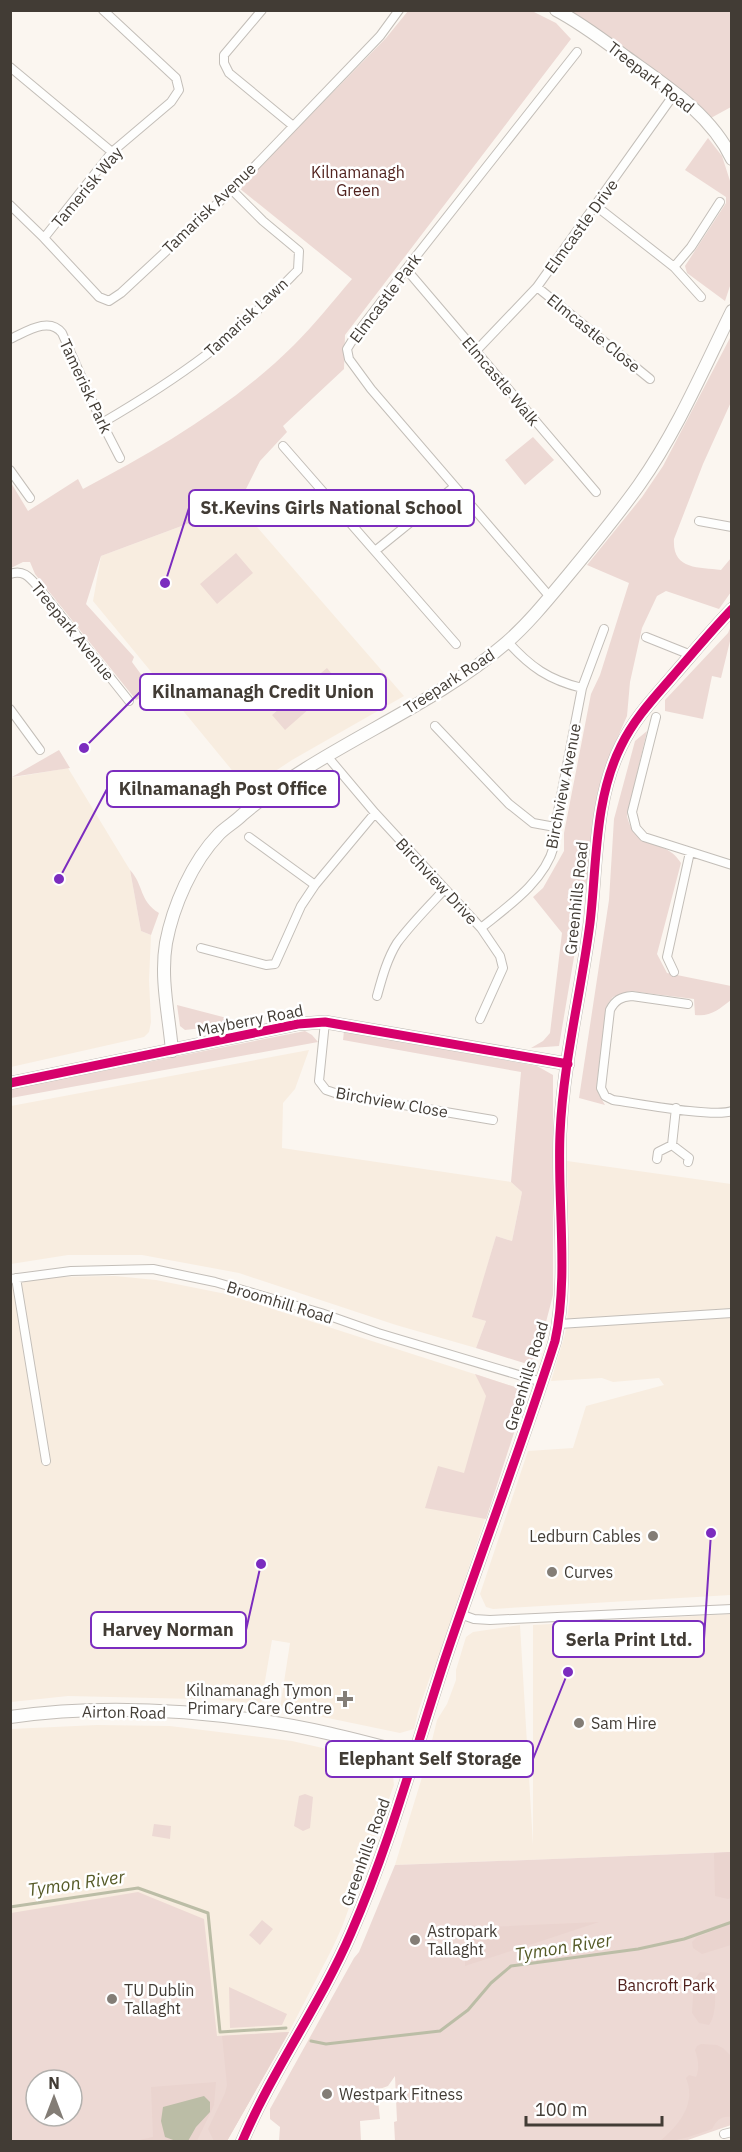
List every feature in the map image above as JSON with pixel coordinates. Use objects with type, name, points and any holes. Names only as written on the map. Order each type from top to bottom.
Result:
[{"type":"street","name":"Tamerisk Way","points":[[44,238],[112,152],[171,102],[179,90],[176,78],[103,10]]},
{"type":"street","name":"Tamarisk Avenue","points":[[10,206],[44,238],[99,297],[109,301],[121,293],[232,189],[372,45],[399,10]]},
{"type":"street","name":"Treepark Road","points":[[556,10],[582,25],[675,93],[707,122],[725,145],[732,159]]},
{"type":"street","points":[[261,11],[224,56],[224,63],[229,73],[292,125]]},
{"type":"street","name":"Elmcastle Park","points":[[550,597],[371,389],[349,359],[347,349],[406,269],[577,52]]},
{"type":"street","points":[[10,67],[112,152]]},
{"type":"street","name":"Elmcastle Drive","points":[[476,351],[537,287],[675,93]]},
{"type":"street","name":"Tamarisk Lawn","points":[[102,423],[158,390],[208,354],[298,270],[299,251],[263,221],[232,189]]},
{"type":"street","points":[[674,267],[691,247],[720,202]]},
{"type":"street","points":[[596,206],[674,267],[701,297]]},
{"type":"street","name":"Elmcastle Walk","points":[[406,269],[596,492]]},
{"type":"street","name":"Elmcastle Close","points":[[537,287],[650,379]]},
{"type":"street","name":"Treepark Road","points":[[172,1051],[164,981],[166,945],[173,914],[201,857],[220,833],[257,802],[327,756],[425,699],[482,662],[507,642],[550,597],[640,484],[685,408],[732,311]]},
{"type":"street","name":"Tamerisk Park","points":[[10,339],[50,324],[58,327],[120,458]]},
{"type":"street","points":[[283,446],[456,644]]},
{"type":"street","points":[[10,470],[30,498]]},
{"type":"street","points":[[375,551],[454,487]]},
{"type":"street","points":[[699,520],[732,527]]},
{"type":"street","name":"Treepark Avenue","points":[[10,574],[18,571],[31,579],[129,701]]},
{"type":"street","name":"Greenhills Road","points":[[242,2142],[266,2089],[310,2015],[344,1950],[377,1865],[460,1614],[542,1382],[559,1324],[560,1132],[590,921],[599,825],[605,788],[620,747],[631,727],[644,709],[732,609]]},
{"type":"street","name":"Birchview Avenue","points":[[481,928],[535,880],[549,858],[554,844],[555,827],[582,688],[604,629]]},
{"type":"street","points":[[646,637],[691,655]]},
{"type":"street","points":[[507,642],[526,662],[544,674],[562,683],[582,688]]},
{"type":"street","points":[[10,709],[40,750]]},
{"type":"street","points":[[656,717],[632,812],[636,828],[644,837],[732,865]]},
{"type":"street","points":[[435,726],[509,804],[533,823],[555,827]]},
{"type":"street","name":"Birchview Drive","points":[[327,756],[375,813],[481,928],[500,956],[503,968],[480,1019]]},
{"type":"street","points":[[201,948],[266,965],[274,964],[301,906],[315,885],[375,813]]},
{"type":"street","points":[[249,837],[315,885]]},
{"type":"street","points":[[674,972],[667,957],[690,852]]},
{"type":"street","points":[[377,996],[396,945],[444,890]]},
{"type":"street","points":[[687,1004],[633,996],[615,1001],[610,1010],[601,1088],[605,1096],[613,1100],[725,1114],[732,1112]]},
{"type":"street","name":"Mayberry Road","points":[[10,1083],[298,1024],[325,1022],[568,1064]]},
{"type":"street","name":"Birchview Close","points":[[325,1022],[319,1081],[326,1090],[338,1094],[493,1120]]},
{"type":"street","points":[[672,1145],[676,1108]]},
{"type":"street","points":[[657,1159],[658,1152],[672,1145]]},
{"type":"street","points":[[672,1145],[689,1158],[688,1162]]},
{"type":"street","name":"Broomhill Road","points":[[13,1278],[102,1269],[153,1269],[215,1282],[542,1382]]},
{"type":"street","points":[[13,1278],[46,1461]]},
{"type":"street","points":[[559,1324],[732,1313]]},
{"type":"street","points":[[460,1614],[474,1619],[490,1620],[732,1608]]},
{"type":"street","name":"Airton Road","points":[[10,1717],[72,1711],[211,1714],[293,1726],[414,1755]]},
{"type":"shaded area","points":[[238,505],[404,696],[292,760],[253,786],[240,780],[93,601],[101,556]]},
{"type":"shaded area","points":[[68,768],[130,870],[141,931],[151,935],[149,980],[151,1022],[149,1032],[144,1037],[11,1067],[10,778]]},
{"type":"shaded area","points":[[309,1050],[295,1089],[283,1103],[282,1148],[511,1182],[522,1192],[512,1241],[496,1236],[473,1317],[486,1321],[476,1348],[396,1325],[239,1273],[142,1255],[68,1255],[11,1264],[11,1106]]},
{"type":"shaded area","points":[[567,1161],[731,1184],[731,1595],[493,1609],[486,1607],[480,1594],[528,1451],[573,1448],[586,1406],[664,1385],[659,1378],[613,1382],[602,1378],[551,1381],[565,1334],[570,1297]]},
{"type":"shaded area","points":[[115,1276],[156,1280],[226,1294],[518,1388],[524,1402],[414,1729],[400,1733],[280,1708],[290,1643],[272,1640],[261,1704],[220,1700],[215,1696],[201,1695],[195,1699],[68,1696],[11,1702],[11,1285],[48,1277]]},
{"type":"shaded area","points":[[731,1614],[731,1852],[395,1865],[427,1761],[437,1720],[447,1704],[456,1680],[456,1670],[466,1637],[473,1632],[520,1625],[533,1845],[533,1625]]},
{"type":"shaded area","points":[[97,1725],[170,1726],[292,1741],[384,1762],[393,1776],[394,1785],[342,1927],[289,2032],[227,2141],[11,2142],[11,1729]]},
{"type":"shaded area","points":[[731,1852],[731,1898],[728,1899],[715,1896],[714,1853]]},
{"type":"shaded area","points":[[599,1922],[465,1966],[465,1928]]},
{"type":"shaded area","points":[[731,1924],[731,1945],[702,1954],[693,1948],[692,1942],[697,1937]]},
{"type":"shaded area","points":[[700,1972],[709,1973],[715,1980],[714,2010],[709,2025],[699,2023],[692,2013],[694,1980]]},
{"type":"shaded area","points":[[289,2032],[227,2141],[214,2141],[208,2129],[227,2085],[222,2036]]},
{"type":"shaded area","points":[[701,2044],[717,2045],[731,2056],[731,2117],[722,2118],[712,2129],[699,2134],[660,2141],[684,2114],[689,2097],[686,2078],[689,2075],[696,2077],[698,2064],[695,2050]]},
{"type":"shaded area","points":[[216,2082],[214,2105],[197,2141],[131,2142],[153,2137],[151,2087]]},
{"type":"shaded area","points":[[204,2096],[210,2102],[210,2112],[196,2127],[188,2141],[176,2141],[165,2137],[161,2121],[163,2107]]},
{"type":"green space","name":"Kilnamanagh Green","points":[[408,11],[532,11],[556,23],[571,39],[345,335],[344,369],[283,426],[287,432],[260,461],[238,505],[101,556],[86,604],[134,657],[132,662],[159,699],[153,705],[144,696],[136,700],[35,574],[30,562],[23,562],[11,568],[10,481],[28,511],[78,479],[83,489],[111,474],[194,425],[246,387],[294,345],[331,304],[352,279],[239,188],[386,38]]},
{"type":"green space","points":[[567,11],[731,11],[731,107],[709,119]]},
{"type":"green space","points":[[708,138],[722,156],[731,184],[731,283],[725,301],[687,273],[685,266],[726,203],[726,197],[685,170]]},
{"type":"green space","points":[[731,336],[731,402],[703,464],[674,539],[677,556],[688,565],[721,570],[731,558],[731,592],[719,609],[666,591],[657,596],[642,628],[630,682],[627,716],[607,762],[559,1046],[531,1048],[543,1041],[550,1033],[562,933],[533,897],[543,888],[564,851],[564,833],[591,694],[600,675],[629,583],[587,565],[642,497],[663,466]]},
{"type":"green space","points":[[533,437],[554,460],[525,485],[505,460]]},
{"type":"green space","points":[[236,553],[253,573],[217,604],[200,584]]},
{"type":"green space","points":[[731,626],[731,637],[721,678],[712,676],[703,719],[665,711],[665,700],[728,633]]},
{"type":"green space","points":[[327,668],[340,684],[311,707],[298,692]]},
{"type":"green space","points":[[297,694],[310,708],[285,730],[272,715]]},
{"type":"green space","points":[[647,731],[627,816],[637,836],[667,850],[681,863],[657,954],[667,973],[731,986],[731,1000],[714,1012],[695,1015],[694,999],[630,991],[613,997],[607,1005],[597,1081],[598,1093],[605,1105],[579,1098],[609,900],[614,819],[635,741]]},
{"type":"green space","points":[[59,750],[70,768],[12,777]]},
{"type":"green space","points":[[130,870],[148,903],[159,913],[151,935],[141,931]]},
{"type":"green space","points":[[177,1005],[246,1023],[185,1030],[180,1026]]},
{"type":"green space","points":[[305,1031],[318,1042],[11,1098],[11,1089]]},
{"type":"green space","points":[[344,1031],[537,1066],[553,1075],[553,1295],[537,1357],[524,1363],[476,1348],[486,1321],[472,1317],[496,1236],[512,1241],[522,1192],[511,1182],[521,1072],[343,1040]]},
{"type":"green space","points":[[475,1374],[518,1388],[524,1402],[486,1519],[425,1508],[438,1466],[464,1473],[486,1396]]},
{"type":"green space","points":[[305,1794],[313,1797],[310,1828],[303,1831],[294,1826],[299,1796]]},
{"type":"green space","points":[[154,1824],[171,1826],[170,1839],[152,1836]]},
{"type":"green space","name":"Bancroft Park","points":[[731,1852],[731,2125],[682,2142],[395,2141],[394,2122],[397,2121],[395,2076],[388,2086],[377,2090],[380,2119],[360,2121],[361,2141],[279,2141],[280,2127],[270,2119],[270,2109],[359,1952],[395,1865]]},
{"type":"green space","name":"TU Dublin Tallaght","points":[[138,1892],[204,1919],[217,2036],[289,2032],[227,2141],[11,2142],[11,1913]]},
{"type":"green space","points":[[262,1920],[273,1929],[260,1945],[249,1935]]},
{"type":"green space","points":[[229,1987],[287,2014],[282,2025],[230,2028]]},
{"type":"waterway","name":"Tymon River","points":[[10,1907],[138,1888],[208,1913],[220,2032],[286,2028]]},
{"type":"waterway","name":"Tymon River","points":[[311,2041],[326,2044],[440,2031],[468,2010],[491,1983],[511,1966],[638,1949],[684,1939],[732,1922]]},
{"type":"cycle path","points":[[242,2142],[254,2115],[339,1960],[365,1899],[555,1341],[562,1265],[559,1160],[562,1107],[568,1054],[590,923],[601,810],[612,767],[626,736],[644,710],[732,609]]},
{"type":"cycle path","points":[[10,1083],[298,1024],[325,1022],[568,1064]]},
{"type":"place","name":"St.Kevins Girls National School","points":[[165,583]]},
{"type":"place","name":"Kilnamanagh Credit Union","points":[[84,748]]},
{"type":"place","name":"Kilnamanagh Post Office","points":[[59,879]]},
{"type":"place","name":"Serla Print Ltd.","points":[[711,1533]]},
{"type":"place","name":"Ledburn Cables","points":[[653,1536]]},
{"type":"place","name":"Harvey Norman","points":[[261,1564]]},
{"type":"place","name":"Curves","points":[[552,1572]]},
{"type":"place","name":"Elephant Self Storage","points":[[568,1672]]},
{"type":"place","name":"Kilnamanagh Tymon Primary Care Centre","points":[[345,1699]]},
{"type":"place","name":"Sam Hire","points":[[579,1723]]},
{"type":"place","name":"Astropark Tallaght","points":[[415,1940]]},
{"type":"place","name":"TU Dublin Tallaght","points":[[112,1999]]},
{"type":"place","name":"Westpark Fitness","points":[[327,2094]]}]
